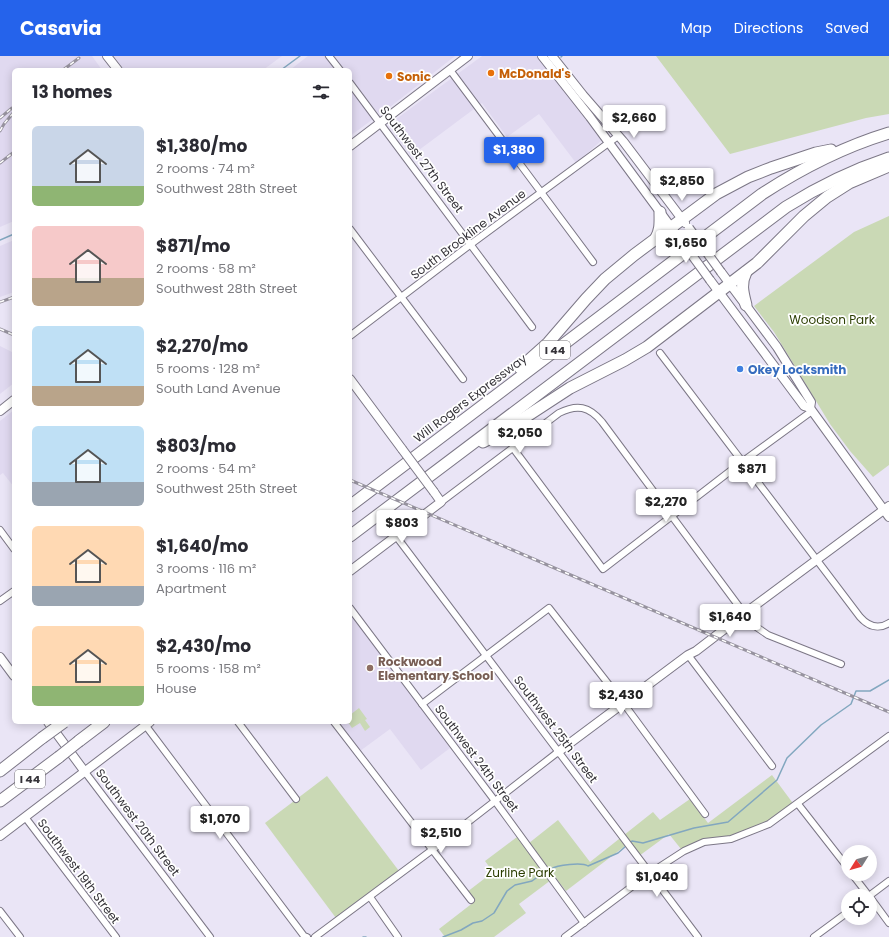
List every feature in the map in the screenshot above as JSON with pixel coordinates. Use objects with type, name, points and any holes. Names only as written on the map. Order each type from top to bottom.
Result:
[{"type":"highway","name":"Will Rogers Expressway","points":[[352,504],[762,194],[806,167],[849,147],[889,133]]},
{"type":"highway","points":[[461,422],[548,343],[605,279],[634,255],[716,194],[748,177],[771,168],[816,153],[849,147]]},
{"type":"highway","name":"I 44","points":[[352,534],[750,232],[786,207],[821,186],[873,163],[889,158]]},
{"type":"highway","points":[[454,457],[504,431],[570,388],[647,347],[746,272],[769,252],[804,216],[827,198],[849,183],[889,166]]},
{"type":"highway","points":[[656,239],[660,233],[660,212]]},
{"type":"highway","points":[[746,272],[742,287],[746,305]]},
{"type":"highway","name":"I 44","points":[[0,770],[61,724]]},
{"type":"highway","name":"I 44","points":[[0,801],[101,724]]},
{"type":"main road","points":[[107,56],[116,68]]},
{"type":"main road","points":[[352,144],[468,56]]},
{"type":"main road","points":[[542,56],[642,187],[804,406],[811,410],[886,508],[889,516]]},
{"type":"main road","points":[[552,56],[653,179],[746,305],[784,357],[811,402],[811,410]]},
{"type":"main road","points":[[642,187],[653,179]]},
{"type":"main road","points":[[352,382],[441,502],[352,569]]},
{"type":"main road","points":[[0,411],[12,402]]},
{"type":"main road","points":[[558,752],[886,508]]},
{"type":"main road","points":[[0,657],[12,673]]},
{"type":"main road","name":"Southwest 20th Street","points":[[49,724],[85,772]]},
{"type":"main road","points":[[0,836],[148,724]]},
{"type":"street","points":[[329,56],[338,68]]},
{"type":"street","points":[[450,70],[593,262]]},
{"type":"street","name":"Southwest 27th Street","points":[[352,86],[381,122],[532,327]]},
{"type":"street","name":"South Brookline Avenue","points":[[352,335],[471,244],[618,136]]},
{"type":"street","points":[[352,232],[463,379]]},
{"type":"street","points":[[660,353],[860,617],[872,626],[880,626],[889,623]]},
{"type":"street","points":[[441,502],[559,413],[576,407],[588,409],[602,422],[752,624],[768,635],[842,664]]},
{"type":"street","points":[[512,448],[603,569],[811,410]]},
{"type":"street","points":[[0,530],[12,545]]},
{"type":"street","name":"Southwest 25th Street","points":[[396,536],[698,937]]},
{"type":"street","points":[[0,601],[12,592]]},
{"type":"street","points":[[422,704],[549,608],[624,704],[705,814]]},
{"type":"street","name":"Southwest 24th Street","points":[[352,611],[495,801],[584,923]]},
{"type":"street","points":[[688,655],[772,766]]},
{"type":"street","points":[[148,724],[304,936],[308,937]]},
{"type":"street","points":[[240,724],[296,799]]},
{"type":"street","points":[[336,724],[471,900]]},
{"type":"street","points":[[565,937],[650,873],[684,851],[704,842],[731,838],[769,824],[889,736]]},
{"type":"street","points":[[315,937],[432,850],[558,752]]},
{"type":"street","name":"Southwest 20th Street","points":[[85,772],[210,937]]},
{"type":"street","points":[[798,804],[841,859]]},
{"type":"street","name":"Southwest 19th Street","points":[[25,817],[116,937]]},
{"type":"street","points":[[858,881],[864,889]]},
{"type":"street","points":[[877,890],[889,881]]},
{"type":"street","points":[[370,897],[398,937]]},
{"type":"street","points":[[877,906],[889,923]]},
{"type":"street","points":[[0,911],[20,937]]},
{"type":"street","points":[[814,937],[841,917]]},
{"type":"shaded area","points":[[0,56],[92,56],[101,68],[12,68],[12,222],[0,227]]},
{"type":"shaded area","points":[[114,56],[282,56],[266,68],[123,68]]},
{"type":"shaded area","points":[[308,56],[326,56],[335,68],[293,68]]},
{"type":"shaded area","points":[[334,56],[455,56],[381,114],[377,112],[352,80],[352,68],[343,68]]},
{"type":"shaded area","points":[[482,56],[538,56],[602,140],[576,163],[539,114],[507,137],[482,103],[411,156],[388,125]]},
{"type":"shaded area","points":[[352,91],[373,119],[352,135]]},
{"type":"shaded area","points":[[12,241],[12,293],[0,297],[0,246]]},
{"type":"shaded area","points":[[0,346],[12,352],[12,385],[0,394]]},
{"type":"shaded area","points":[[12,412],[12,484],[3,473],[0,475],[0,421]]},
{"type":"shaded area","name":"Rockwood Elementary School","points":[[352,616],[450,748],[421,770],[390,729],[360,751],[340,724],[352,724]]},
{"type":"green space","points":[[656,56],[889,56],[889,114],[866,118],[730,154]]},
{"type":"green space","name":"Woodson Park","points":[[889,216],[889,465],[873,477],[850,451],[830,424],[774,332],[754,306],[854,232]]},
{"type":"green space","points":[[359,708],[367,719],[365,720],[370,727],[365,731],[360,723],[352,728],[349,724],[352,724],[352,713]]},
{"type":"green space","name":"Zurline Park","points":[[772,775],[792,802],[792,805],[776,818],[734,835],[697,842],[681,849],[669,834],[639,856],[629,843],[566,891],[555,877],[519,904],[526,913],[494,937],[445,937],[439,929],[474,902],[467,892],[493,872],[485,861],[517,837],[524,847],[558,820],[590,862],[653,812],[660,820],[690,799],[708,823]]},
{"type":"green space","points":[[327,776],[399,871],[336,918],[265,823]]},
{"type":"waterway","points":[[284,68],[300,56]]},
{"type":"waterway","points":[[0,240],[12,235]]},
{"type":"waterway","points":[[629,843],[632,841],[643,843],[694,828],[728,822],[777,780],[787,758],[821,725],[851,704],[856,691],[870,691],[889,680]]},
{"type":"waterway","points":[[551,869],[570,864],[581,864],[588,866],[618,853],[626,846]]},
{"type":"waterway","points":[[443,937],[461,930],[473,923],[482,921],[494,913],[507,891],[515,885],[532,881],[543,873]]},
{"type":"railway","points":[[66,68],[79,58]]},
{"type":"railway","points":[[0,118],[12,108]]},
{"type":"railway","points":[[0,131],[12,114]]},
{"type":"railway","points":[[0,163],[12,154]]},
{"type":"railway","points":[[0,302],[12,298]]},
{"type":"railway","points":[[0,329],[12,334]]},
{"type":"railway","points":[[352,481],[889,712]]},
{"type":"place","name":"McDonald's","points":[[491,73]]},
{"type":"place","name":"Sonic","points":[[389,76]]},
{"type":"place","name":"Okey Locksmith","points":[[740,369]]},
{"type":"place","name":"Rockwood Elementary School","points":[[370,668]]}]
